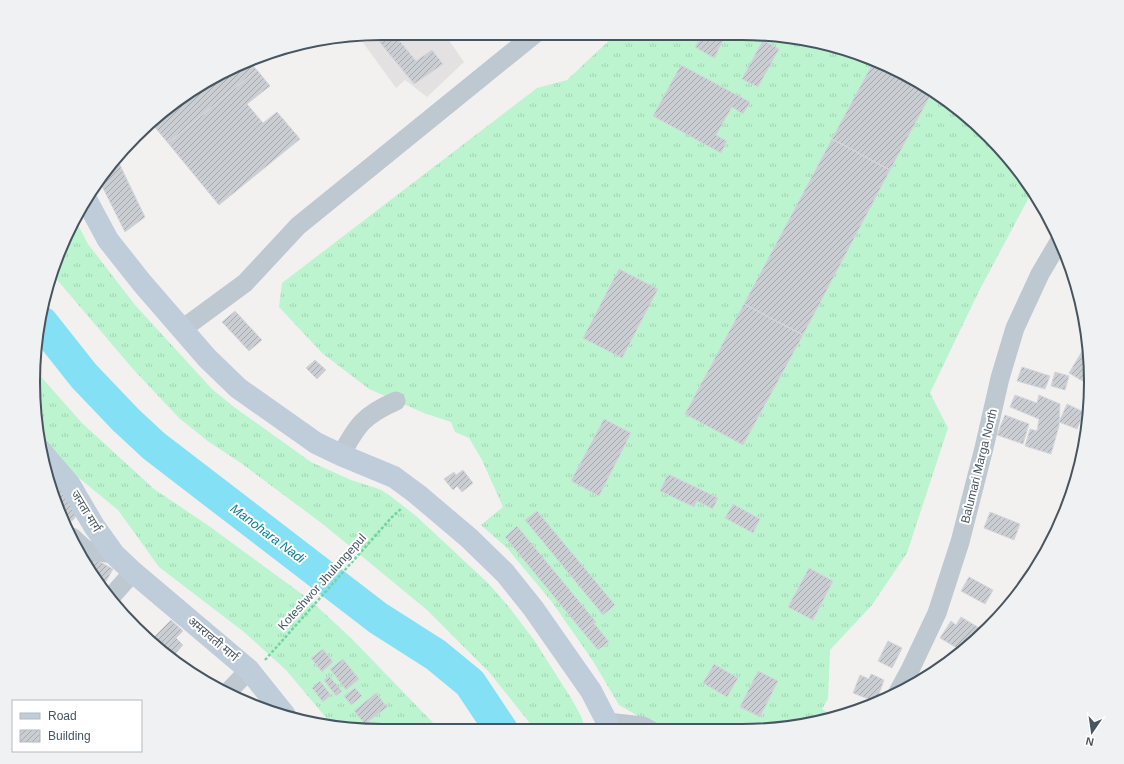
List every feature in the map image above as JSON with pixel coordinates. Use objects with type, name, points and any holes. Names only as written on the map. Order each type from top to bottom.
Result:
[{"type":"main road","points":[[89,206],[108,240],[181,330],[238,388],[316,443],[340,455],[394,477],[417,494],[474,543],[504,573],[533,608],[591,691],[607,724]]},
{"type":"main road","name":"जनता मार्ग","points":[[50,461],[70,485],[94,526],[114,554],[133,572]]},
{"type":"main road","name":"अमरावती मार्ग","points":[[133,572],[257,664],[282,709]]},
{"type":"street","points":[[181,330],[245,283],[298,226],[527,40]]},
{"type":"street","name":"Balumari Marga North","points":[[902,684],[937,613],[960,542],[1000,378],[1015,328],[1040,274],[1056,247]]},
{"type":"street","points":[[340,455],[350,437],[362,421],[379,409],[396,401]]},
{"type":"street","points":[[83,547],[86,550],[114,554]]},
{"type":"street","points":[[114,594],[133,572]]},
{"type":"street","points":[[231,689],[257,664]]},
{"type":"path","name":"Koteshwor Jhulungepul","points":[[257,664],[392,517]]},
{"type":"shaded area","points":[[449,40],[464,62],[427,97],[405,80],[396,88],[362,41]]},
{"type":"green space","points":[[610,40],[764,41],[787,43],[831,52],[852,58],[893,75],[932,98],[950,111],[984,140],[1013,174],[1029,197],[979,291],[930,393],[948,428],[907,553],[872,605],[830,650],[828,699],[822,709],[828,713],[787,721],[764,723],[652,724],[619,705],[593,661],[552,602],[507,548],[481,525],[503,507],[482,460],[469,438],[455,432],[451,422],[424,413],[369,389],[322,353],[279,307],[282,283],[537,88],[567,80]]},
{"type":"green space","points":[[78,225],[88,244],[135,305],[212,389],[234,407],[311,462],[351,480],[379,489],[389,495],[416,516],[488,583],[509,607],[534,640],[571,698],[584,724],[530,724],[489,672],[427,610],[324,525],[241,463],[209,442],[179,418],[133,369],[56,279],[66,251]]},
{"type":"green space","points":[[40,376],[82,423],[154,489],[209,526],[310,600],[352,639],[434,724],[382,724],[327,719],[286,670],[244,632],[159,567],[118,510],[62,464],[46,445],[41,404]]},
{"type":"building","points":[[378,40],[399,40],[416,61],[432,50],[443,64],[414,84]]},
{"type":"building","points":[[699,40],[723,40],[714,58],[695,47]]},
{"type":"building","points":[[762,41],[779,49],[758,87],[742,79]]},
{"type":"building","points":[[252,65],[257,70],[168,143],[155,127],[174,111],[211,86],[231,75]]},
{"type":"building","points":[[681,65],[750,102],[743,114],[732,107],[716,135],[727,141],[721,153],[653,116]]},
{"type":"building","points":[[872,65],[893,75],[930,97],[890,170],[832,139]]},
{"type":"building","points":[[257,70],[270,86],[247,104],[263,123],[277,112],[300,139],[219,205],[168,143]]},
{"type":"building","points":[[832,139],[890,170],[803,335],[744,304]]},
{"type":"building","points":[[119,164],[145,217],[125,232],[102,186]]},
{"type":"building","points":[[619,269],[658,289],[622,358],[583,338]]},
{"type":"building","points":[[744,304],[803,335],[743,445],[685,414]]},
{"type":"building","points":[[235,311],[262,340],[249,351],[222,322]]},
{"type":"building","points":[[1082,351],[1084,382],[1069,373]]},
{"type":"building","points":[[315,360],[326,370],[317,379],[306,368]]},
{"type":"building","points":[[1022,367],[1050,376],[1045,389],[1017,381]]},
{"type":"building","points":[[1055,372],[1069,376],[1065,390],[1051,386]]},
{"type":"building","points":[[1015,395],[1037,403],[1039,395],[1060,404],[1059,426],[1051,454],[1025,446],[1030,429],[1037,431],[1039,419],[1010,407]]},
{"type":"building","points":[[1067,404],[1082,411],[1082,417],[1077,429],[1059,422]]},
{"type":"building","points":[[1005,415],[1029,424],[1023,444],[997,435]]},
{"type":"building","points":[[604,419],[631,433],[599,496],[571,481]]},
{"type":"building","points":[[463,470],[473,483],[462,492],[457,486],[453,490],[444,479],[454,472],[456,475]]},
{"type":"building","points":[[668,474],[718,498],[713,509],[697,501],[694,507],[660,491]]},
{"type":"building","points":[[54,479],[80,511],[72,521],[68,518],[66,513]]},
{"type":"building","points":[[733,504],[760,519],[753,533],[725,518]]},
{"type":"building","points":[[537,511],[615,605],[603,615],[525,520]]},
{"type":"building","points":[[990,512],[1020,524],[1014,540],[984,528]]},
{"type":"building","points":[[517,526],[596,622],[583,632],[505,537]]},
{"type":"building","points":[[87,554],[113,569],[105,582]]},
{"type":"building","points":[[809,568],[833,581],[813,620],[788,607]]},
{"type":"building","points":[[969,577],[993,590],[985,604],[961,591]]},
{"type":"building","points":[[961,617],[979,628],[956,648],[940,638],[951,621],[956,625]]},
{"type":"building","points":[[171,620],[183,631],[176,638],[183,645],[175,654],[154,637]]},
{"type":"building","points":[[594,623],[609,642],[598,650],[583,632]]},
{"type":"building","points":[[888,641],[902,648],[892,668],[878,661]]},
{"type":"building","points":[[323,649],[333,662],[322,672],[311,658]]},
{"type":"building","points":[[343,659],[359,679],[346,690],[330,669]]},
{"type":"building","points":[[714,664],[738,678],[727,697],[703,683]]},
{"type":"building","points":[[758,671],[778,681],[760,717],[740,707]]},
{"type":"building","points":[[871,674],[884,680],[878,696],[869,699],[853,693],[860,675],[869,679]]},
{"type":"building","points":[[329,676],[342,691],[336,696],[324,680]]},
{"type":"building","points":[[320,681],[331,695],[323,702],[312,688]]},
{"type":"building","points":[[355,688],[362,696],[351,705],[344,696]]},
{"type":"building","points":[[376,693],[387,707],[366,723],[354,711]]},
{"type":"waterway","name":"Manohara Nadi","points":[[45,327],[84,376],[126,420],[154,446],[378,618],[436,655],[470,683],[497,724]]}]
